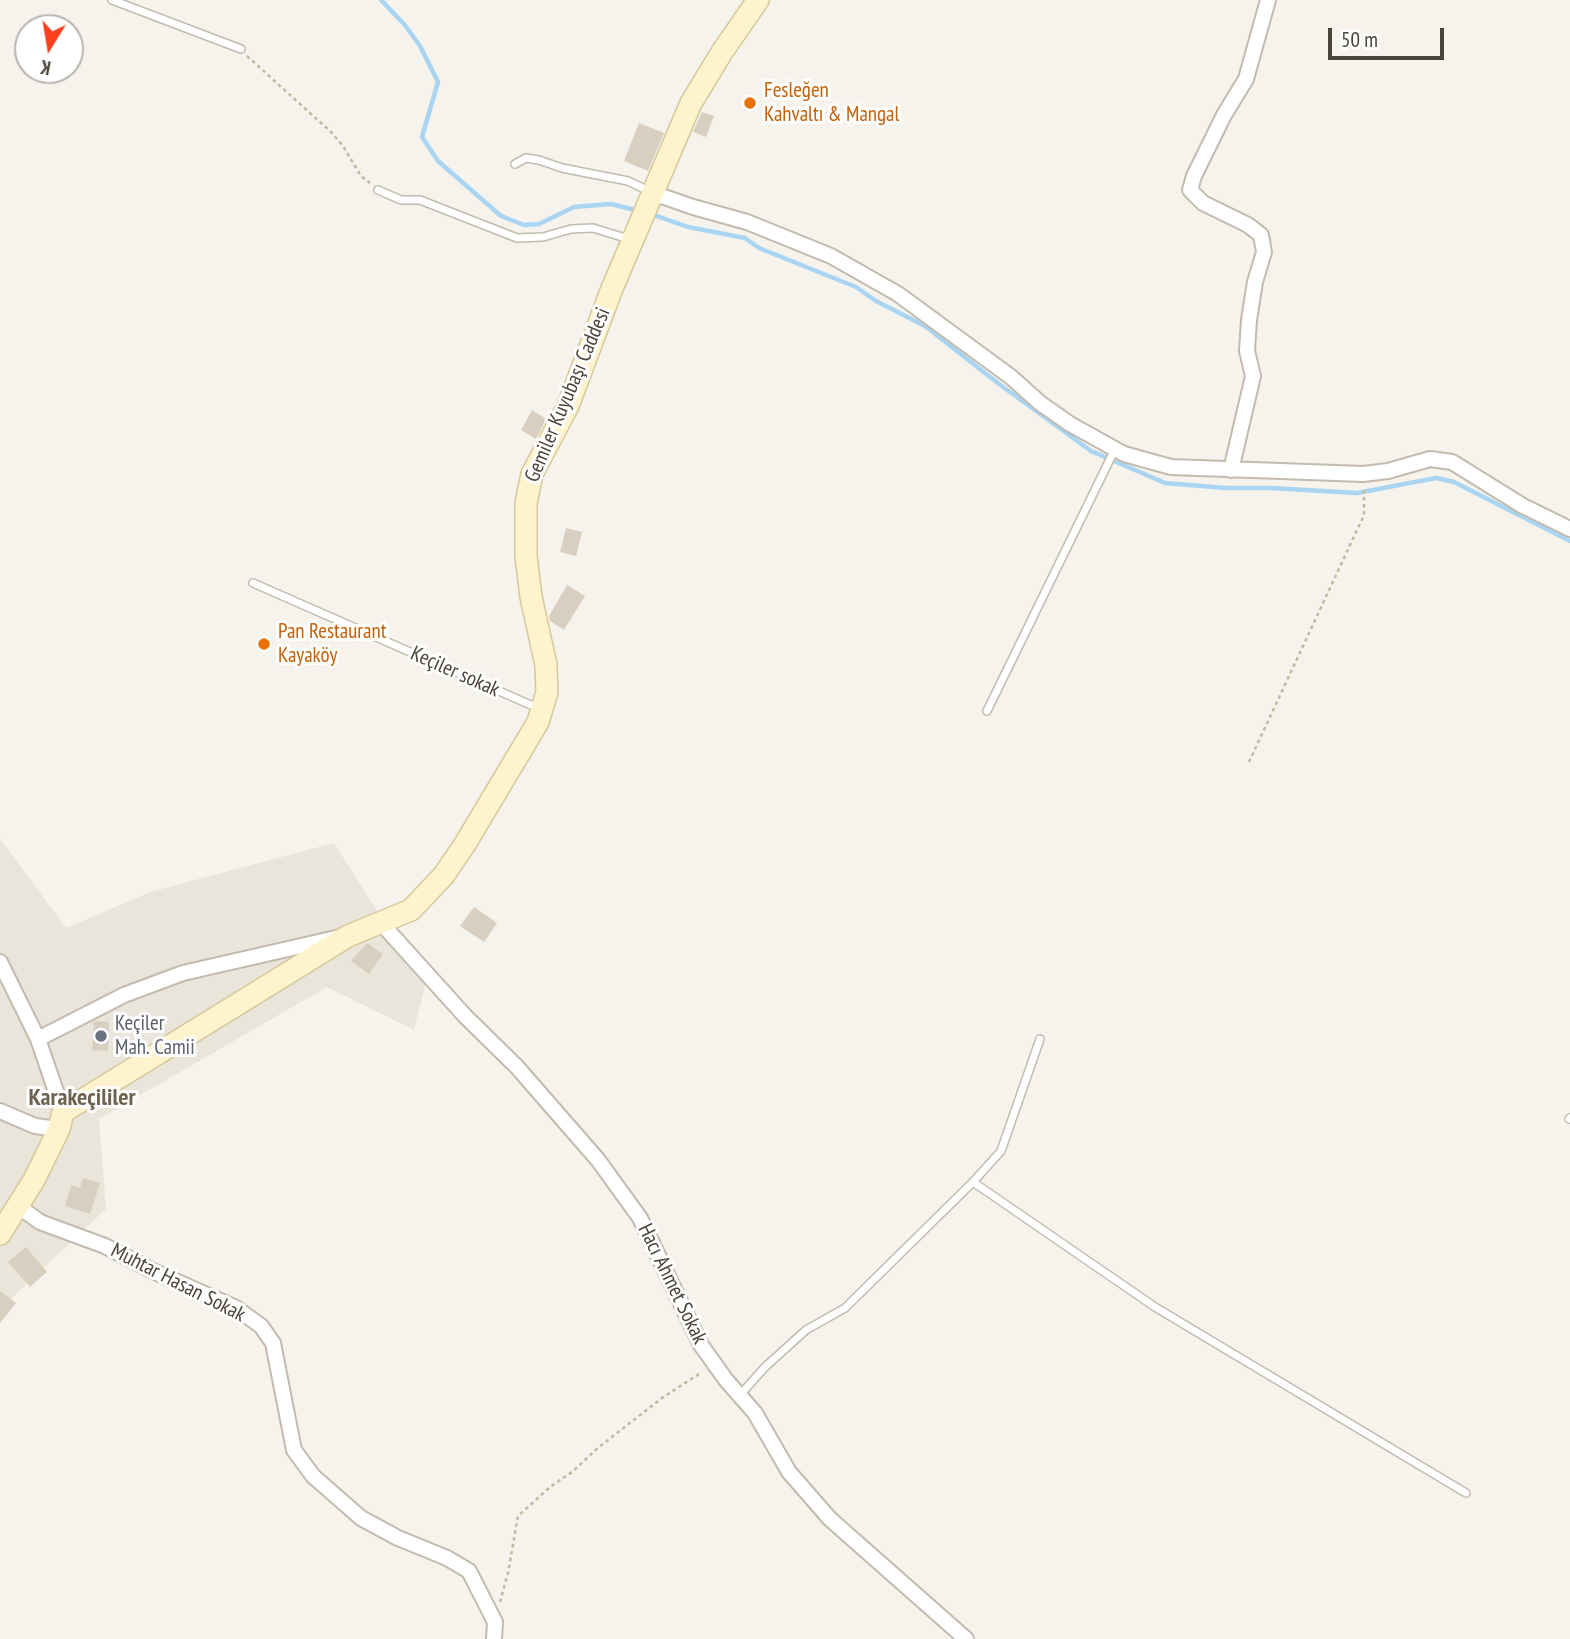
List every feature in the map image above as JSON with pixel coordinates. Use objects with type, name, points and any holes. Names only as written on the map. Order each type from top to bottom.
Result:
[{"type":"street","name":"Gemiler Kuyubaşı Caddesi","points":[[382,923],[411,910],[443,875],[465,844],[538,722],[547,692],[546,665],[531,597],[526,556],[525,524],[532,474],[568,405],[636,231],[691,103],[758,0]]},
{"type":"street","points":[[1231,470],[1253,376],[1247,351],[1249,320],[1255,282],[1264,252],[1261,235],[1203,202],[1190,190],[1224,114],[1246,79],[1268,0]]},
{"type":"street","points":[[652,195],[747,222],[831,256],[898,295],[1011,377],[1040,404],[1124,454],[1171,467],[1363,474],[1388,471],[1430,459],[1452,462],[1523,506],[1570,530]]},
{"type":"street","points":[[38,1039],[124,995],[183,973],[348,936],[382,923]]},
{"type":"street","name":"Hacı Ahmet Sokak","points":[[382,923],[465,1016],[517,1067],[598,1160],[640,1218],[701,1345],[761,1422],[789,1472],[830,1519],[966,1639]]},
{"type":"street","points":[[0,1111],[36,1126],[61,1120],[348,936]]},
{"type":"street","points":[[0,962],[38,1039],[61,1120],[34,1180],[0,1234]]},
{"type":"street","name":"Muhtar Hasan Sokak","points":[[18,1206],[40,1222],[105,1246],[155,1272],[236,1308],[261,1326],[273,1343],[294,1450],[313,1476],[361,1518],[398,1538],[447,1558],[470,1572],[495,1622],[494,1639]]},
{"type":"lane","points":[[112,0],[241,49]]},
{"type":"lane","points":[[515,164],[526,158],[539,160],[562,168],[628,181],[652,195]]},
{"type":"lane","points":[[378,190],[401,200],[420,200],[517,238],[543,237],[570,229],[636,231]]},
{"type":"lane","points":[[987,711],[1115,450]]},
{"type":"lane","name":"Keçiler sokak","points":[[253,583],[542,710]]},
{"type":"lane","points":[[740,1395],[765,1367],[806,1330],[845,1308],[1001,1152],[1040,1038]]},
{"type":"lane","points":[[973,1182],[1155,1307],[1466,1493]]},
{"type":"path","points":[[241,49],[331,132],[361,176],[378,190]]},
{"type":"path","points":[[1249,762],[1364,515],[1364,481]]},
{"type":"path","points":[[495,1622],[508,1573],[518,1516],[550,1486],[572,1472],[662,1398],[715,1364]]},
{"type":"shaded area","points":[[0,839],[66,928],[150,892],[334,843],[425,987],[414,1030],[327,987],[99,1119],[106,1209],[0,1309]]},
{"type":"building","points":[[702,112],[714,116],[706,137],[693,132]]},
{"type":"building","points":[[639,123],[664,133],[648,171],[624,161]]},
{"type":"building","points":[[532,410],[546,419],[536,439],[521,430]]},
{"type":"building","points":[[566,528],[582,532],[576,556],[560,552]]},
{"type":"building","points":[[567,585],[585,596],[564,630],[550,621],[549,616]]},
{"type":"building","points":[[474,907],[497,923],[484,942],[460,926]]},
{"type":"building","points":[[367,943],[383,954],[369,974],[351,961]]},
{"type":"building","name":"Keçiler Mah. Camii","points":[[94,1021],[109,1022],[108,1051],[92,1050]]},
{"type":"building","points":[[83,1178],[100,1183],[90,1214],[65,1206],[71,1185],[80,1188]]},
{"type":"building","points":[[26,1247],[47,1272],[30,1287],[8,1262]]},
{"type":"building","points":[[0,1291],[16,1303],[0,1323]]},
{"type":"waterway","points":[[381,0],[420,46],[438,82],[422,137],[438,161],[501,216],[524,225],[539,224],[574,207],[611,204],[639,211]]},
{"type":"waterway","points":[[651,214],[688,227],[745,238],[759,248],[856,287],[876,301],[925,326],[1091,451],[1165,483],[1357,493],[1436,478],[1454,482],[1570,541]]},
{"type":"place","name":"Fesleğen Kahvaltı & Mangal","points":[[750,103]]},
{"type":"place","name":"Pan Restaurant Kayaköy","points":[[264,644]]},
{"type":"place","name":"Keçiler Mah. Camii","points":[[101,1036]]},
{"type":"district","name":"Karakeçililer","points":[[82,1098]]}]
